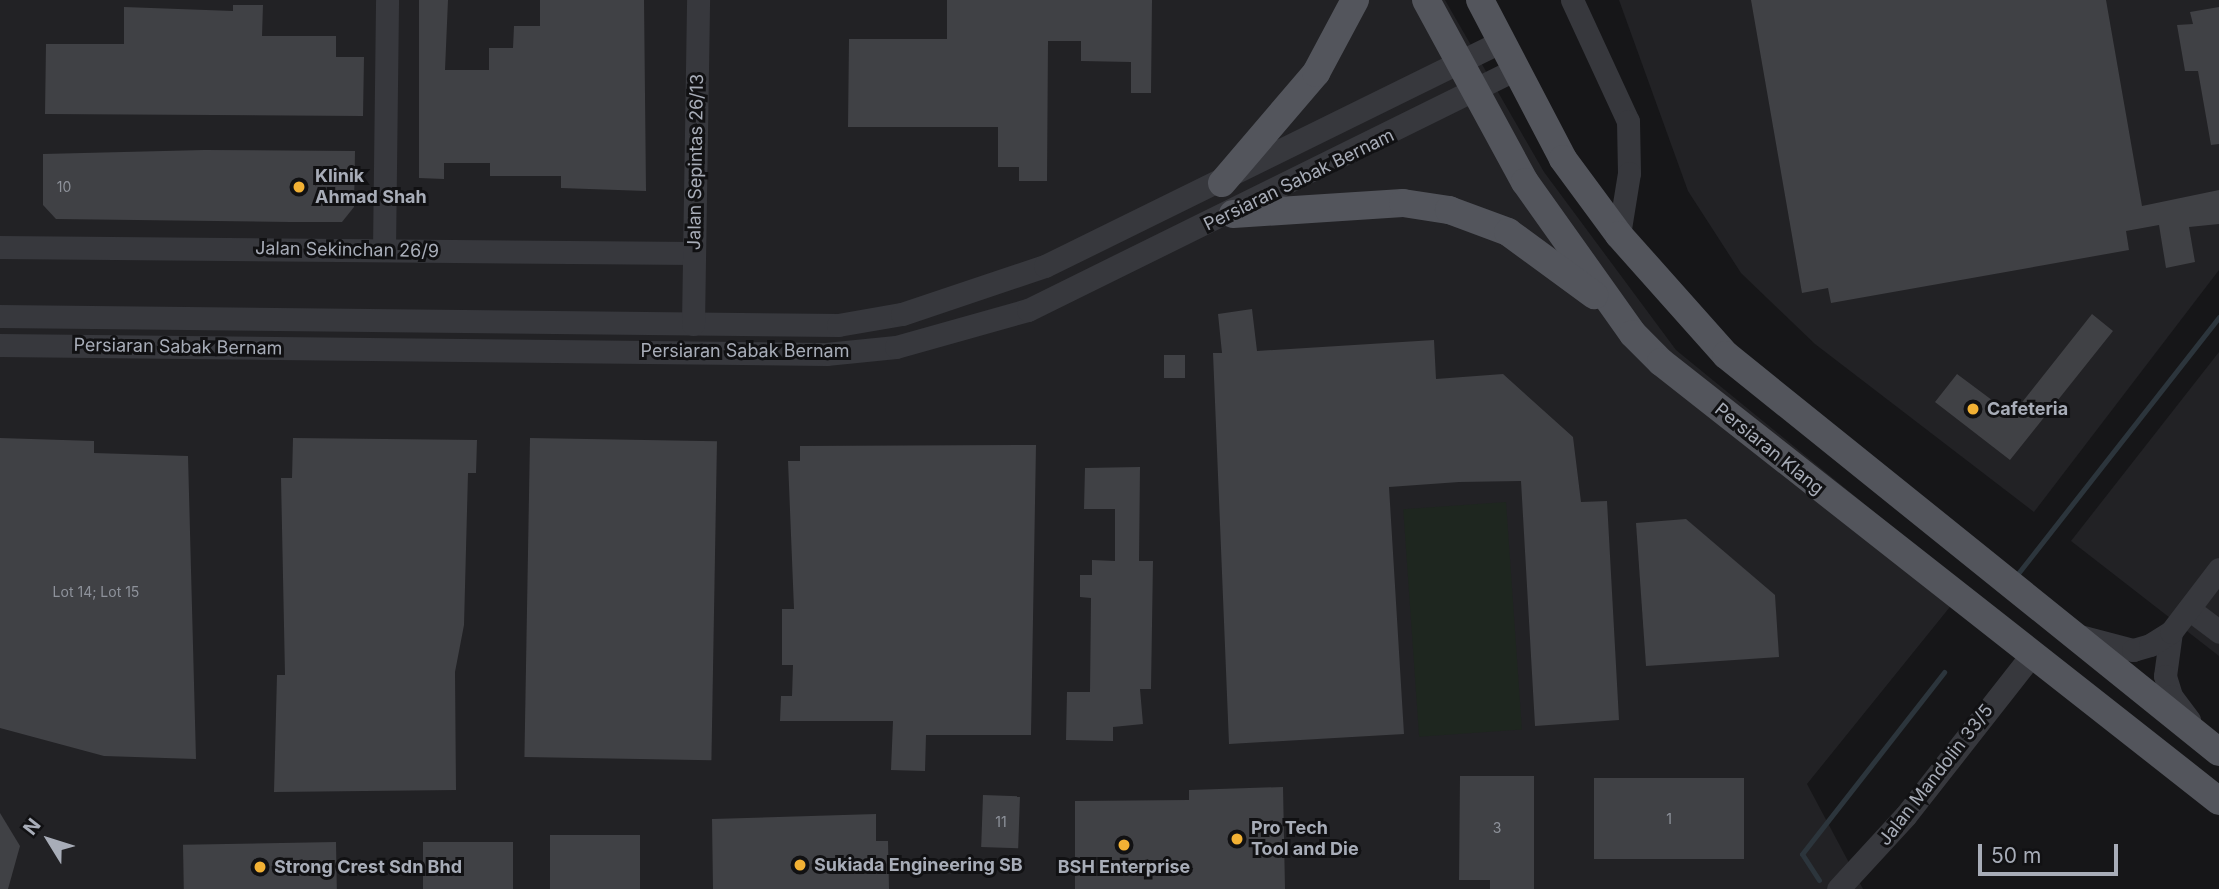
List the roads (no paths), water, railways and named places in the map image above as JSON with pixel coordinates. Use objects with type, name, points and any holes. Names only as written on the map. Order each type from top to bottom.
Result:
[{"type":"main road","points":[[1222,183],[1316,73],[1355,0]]},
{"type":"main road","name":"Persiaran Klang","points":[[1426,0],[1458,64],[1525,182],[1633,334],[2030,657],[2219,801]]},
{"type":"main road","points":[[1480,0],[1498,43],[1563,159],[1619,235],[1726,355],[2212,746]]},
{"type":"main road","points":[[1233,214],[1392,203],[1449,210],[1508,232],[1549,258],[1633,334]]},
{"type":"street","points":[[384,250],[387,0]]},
{"type":"street","name":"Jalan Sepintas 26/13","points":[[693,324],[698,0]]},
{"type":"street","points":[[1572,0],[1628,121],[1629,173],[1619,235]]},
{"type":"street","name":"Persiaran Sabak Bernam","points":[[0,316],[838,325],[902,314],[1045,266],[1222,183],[1498,43]]},
{"type":"street","name":"Persiaran Sabak Bernam","points":[[0,345],[826,354],[896,347],[1028,310],[1233,214],[1474,93],[1514,70]]},
{"type":"street","name":"Jalan Sekinchan 26/9","points":[[0,247],[694,253]]},
{"type":"street","points":[[2067,632],[2133,650],[2171,632],[2219,569]]},
{"type":"street","points":[[2189,609],[2219,632]]},
{"type":"street","points":[[2171,632],[2165,676],[2171,696],[2212,746]]},
{"type":"street","name":"Jalan Mandolin 33/5","points":[[1838,889],[1906,815],[2030,657]]},
{"type":"waterway","points":[[2016,576],[2219,317]]},
{"type":"waterway","points":[[1819,880],[1802,854],[1944,672]]},
{"type":"place","name":"Klinik Ahmad Shah","points":[[299,187]]},
{"type":"place","name":"Cafeteria","points":[[1973,409]]},
{"type":"place","name":"Pro Tech Tool and Die","points":[[1237,839]]},
{"type":"place","name":"BSH Enterprise","points":[[1124,845]]},
{"type":"place","name":"Sukiada Engineering SB","points":[[800,865]]},
{"type":"place","name":"Strong Crest Sdn Bhd","points":[[260,867]]}]
